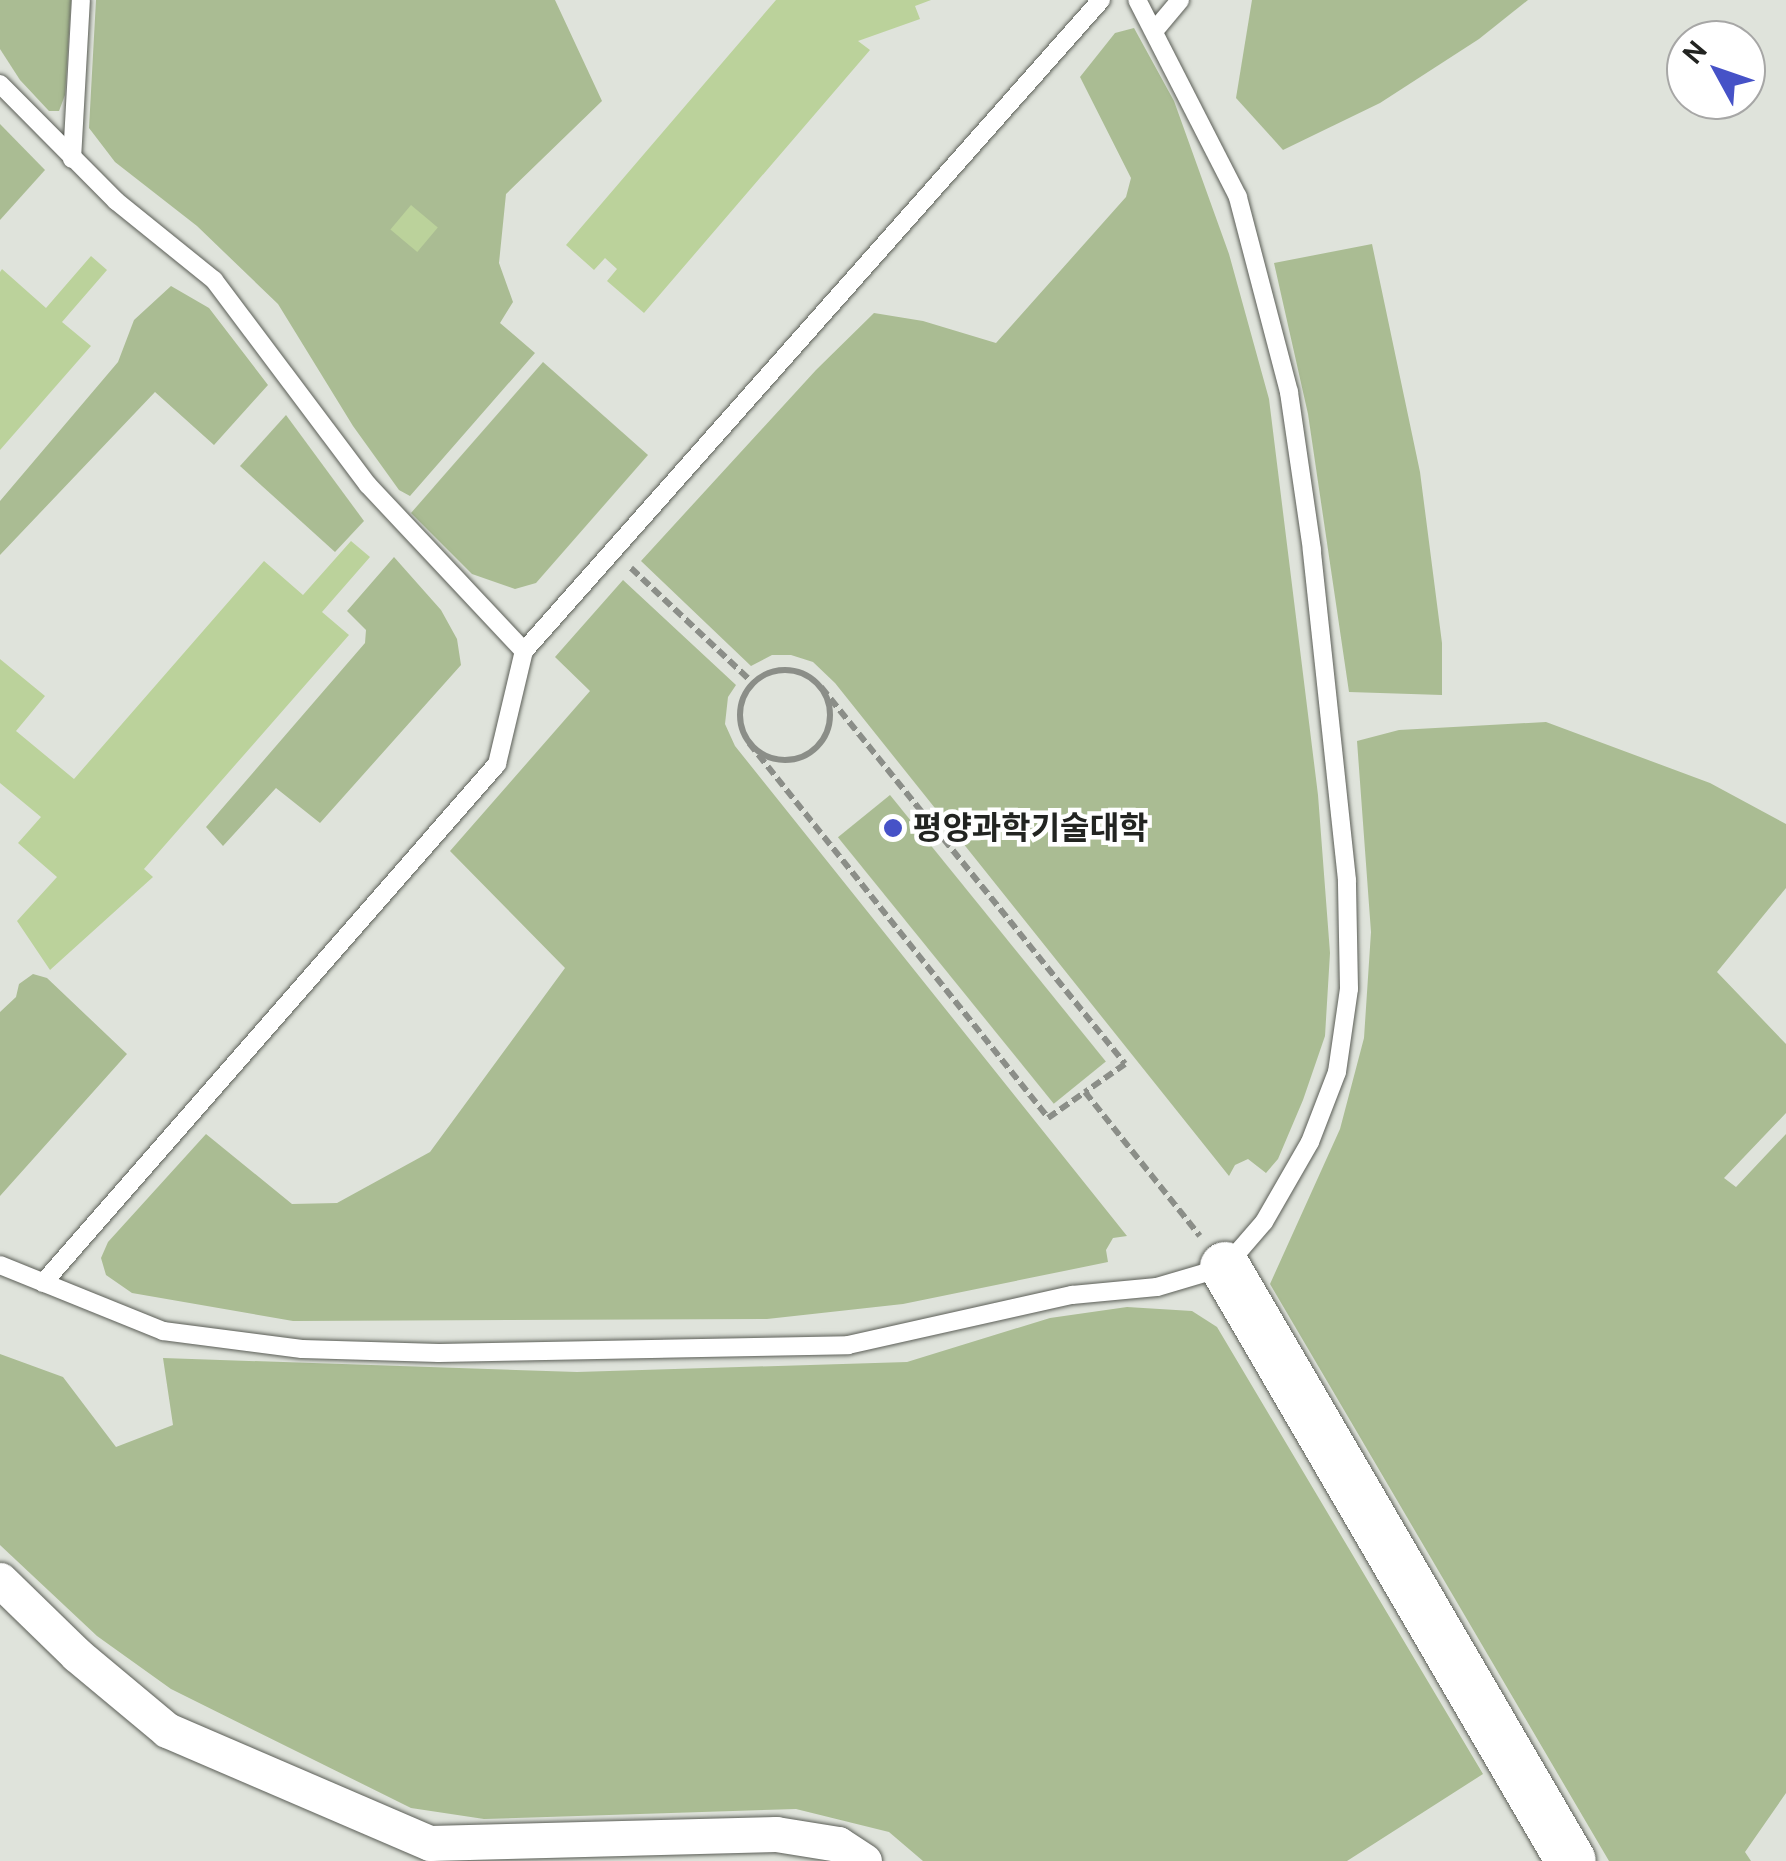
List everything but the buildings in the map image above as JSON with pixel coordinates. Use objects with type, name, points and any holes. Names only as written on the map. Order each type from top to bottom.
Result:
[{"type":"street","points":[[1224,1267],[1571,1861]]},
{"type":"street","points":[[0,1580],[77,1655],[167,1730],[430,1843],[776,1834],[838,1844],[864,1861]]},
{"type":"lane","points":[[72,160],[81,0]]},
{"type":"lane","points":[[43,1284],[497,764],[524,652],[1100,0]]},
{"type":"lane","points":[[0,1265],[164,1331],[302,1349],[439,1353],[848,1345],[1072,1296],[1157,1287],[1224,1267],[1264,1222],[1301,1158],[1337,1072],[1349,989],[1347,880],[1312,550],[1289,392],[1238,198],[1138,0]]},
{"type":"lane","points":[[1155,30],[1180,0]]},
{"type":"lane","points":[[0,84],[72,160],[214,280],[368,485],[524,652]]},
{"type":"path","points":[[612,550],[753,684]]},
{"type":"path","points":[[788,670],[812,678],[822,687],[1125,1064],[1048,1118],[743,732],[741,706],[753,684],[775,671],[788,670]]},
{"type":"path","points":[[749,743],[770,758],[796,760],[808,755],[818,747],[830,724],[828,698],[822,687]]},
{"type":"path","points":[[1085,1092],[1224,1267]]},
{"type":"green space","points":[[0,0],[71,0],[65,95],[59,111],[49,111],[20,80],[0,49]]},
{"type":"green space","points":[[96,0],[555,0],[602,101],[506,194],[499,263],[513,302],[500,323],[535,353],[410,496],[399,490],[353,426],[278,304],[197,226],[115,162],[89,128]]},
{"type":"green space","points":[[1252,0],[1528,0],[1479,39],[1380,103],[1283,150],[1236,98]]},
{"type":"green space","points":[[1134,28],[1174,101],[1229,254],[1269,399],[1318,795],[1330,953],[1325,1036],[1278,1159],[1266,1173],[1248,1159],[1235,1165],[1229,1176],[835,683],[813,662],[791,655],[772,655],[751,666],[641,561],[816,370],[874,313],[923,321],[996,343],[1126,197],[1131,178],[1080,77],[1115,33]]},
{"type":"green space","points":[[0,124],[45,170],[0,220]]},
{"type":"green space","points":[[1372,244],[1420,472],[1442,643],[1442,695],[1349,692],[1308,414],[1274,263]]},
{"type":"green space","points":[[171,286],[209,308],[268,385],[214,445],[155,392],[0,555],[0,501],[118,362],[134,320]]},
{"type":"green space","points":[[543,362],[648,455],[536,583],[515,589],[472,574],[411,513]]},
{"type":"green space","points":[[286,415],[364,521],[335,552],[240,466]]},
{"type":"green space","points":[[394,557],[441,610],[457,639],[461,665],[320,823],[276,788],[223,846],[206,827],[365,643],[366,630],[347,611]]},
{"type":"green space","points":[[623,580],[736,685],[728,697],[725,724],[735,746],[1127,1236],[1113,1238],[1106,1250],[1108,1262],[903,1304],[767,1319],[293,1321],[132,1293],[106,1275],[101,1258],[108,1242],[206,1134],[292,1204],[337,1203],[430,1152],[565,968],[450,851],[590,691],[555,657]]},
{"type":"green space","points":[[1546,722],[1710,783],[1786,824],[1786,888],[1717,972],[1786,1044],[1786,1113],[1724,1178],[1736,1187],[1786,1134],[1786,1793],[1745,1852],[1751,1861],[1609,1861],[1270,1284],[1340,1129],[1364,1038],[1371,932],[1357,741],[1399,730]]},
{"type":"green space","points":[[890,795],[1106,1062],[1054,1104],[838,837]]},
{"type":"green space","points":[[33,974],[47,978],[127,1054],[0,1196],[0,1012],[16,997],[19,984]]},
{"type":"green space","points":[[1127,1307],[1192,1311],[1217,1327],[1483,1774],[1347,1861],[923,1861],[889,1832],[796,1809],[484,1819],[411,1808],[171,1689],[97,1636],[0,1545],[0,1354],[63,1377],[116,1447],[173,1425],[163,1358],[577,1372],[907,1362],[1050,1318]]},
{"type":"place","name":"평양과학기술대학","points":[[893,828]]}]
